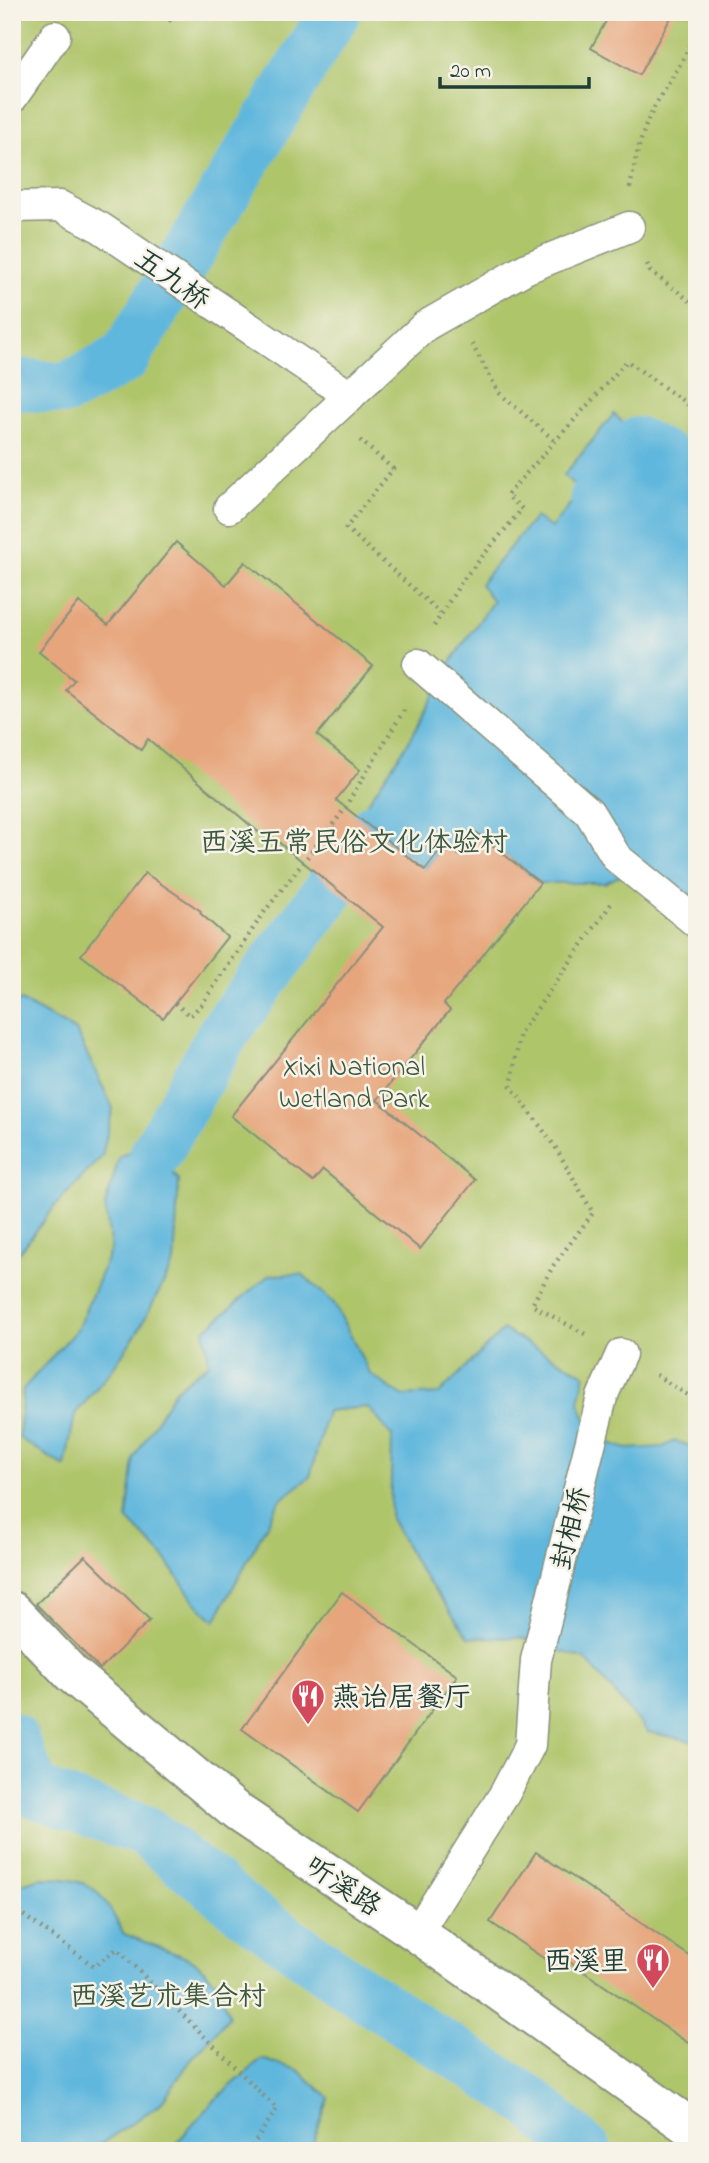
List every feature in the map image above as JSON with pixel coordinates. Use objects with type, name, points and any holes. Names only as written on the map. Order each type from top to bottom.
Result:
[{"type":"street","name":"听溪路","points":[[12,1611],[72,1674],[237,1812],[417,1933],[697,2132]]},
{"type":"lane","points":[[12,97],[55,36]]},
{"type":"lane","name":"五九桥","points":[[12,207],[61,206],[101,228],[244,327],[340,405]]},
{"type":"lane","points":[[229,508],[425,326],[527,268],[629,227]]},
{"type":"lane","points":[[418,664],[589,812],[626,866],[697,923]]},
{"type":"lane","name":"封相桥","points":[[417,1933],[505,1793],[530,1745],[536,1660],[602,1397],[621,1354]]},
{"type":"path","points":[[142,12],[170,20],[178,12]]},
{"type":"path","points":[[697,24],[692,46],[652,111],[639,146],[624,214],[650,271],[697,306]]},
{"type":"path","points":[[460,307],[476,354],[499,393],[555,441]]},
{"type":"path","points":[[340,405],[393,469],[346,528],[440,613]]},
{"type":"path","points":[[626,866],[520,1033],[511,1086],[556,1148],[593,1213],[553,1266],[531,1305],[621,1354],[697,1401]]},
{"type":"path","points":[[12,1907],[94,1966],[117,1949],[277,2109],[249,2151]]},
{"type":"green space","name":"Xixi National Wetland Park","points":[[12,12],[697,12],[697,2151],[12,2151]]},
{"type":"water","points":[[614,414],[637,436],[639,443],[660,454],[677,439],[697,456],[697,895],[686,893],[642,865],[605,883],[540,883],[477,833],[459,855],[445,844],[418,878],[358,817],[411,738],[451,662],[493,601],[480,584],[535,517],[551,528],[580,492],[564,475]]},
{"type":"water","points":[[21,1001],[76,1031],[113,1108],[102,1156],[55,1206],[12,1262],[12,1002]]},
{"type":"water","points":[[144,1144],[179,1180],[174,1263],[140,1328],[110,1372],[75,1414],[65,1467],[19,1438],[23,1389],[78,1328],[111,1249],[105,1206],[119,1157]]},
{"type":"water","points":[[302,1274],[334,1303],[370,1374],[402,1396],[439,1394],[503,1330],[585,1374],[579,1402],[593,1437],[627,1449],[663,1447],[675,1441],[697,1448],[697,1745],[692,1741],[648,1732],[585,1659],[522,1638],[469,1637],[418,1568],[390,1517],[392,1436],[368,1407],[327,1411],[310,1477],[280,1500],[215,1621],[195,1602],[164,1557],[127,1519],[134,1458],[175,1390],[209,1363],[204,1331],[269,1275]]},
{"type":"water","points":[[40,1878],[72,1880],[84,1884],[101,1896],[124,1934],[193,1960],[219,1984],[229,2017],[191,2060],[160,2104],[98,2146],[95,2151],[12,2151],[12,1887]]},
{"type":"water","points":[[262,2059],[298,2070],[329,2098],[310,2151],[169,2151],[217,2098]]},
{"type":"building","points":[[611,12],[674,12],[639,75],[591,48]]},
{"type":"building","points":[[176,542],[226,585],[245,562],[373,666],[317,735],[360,770],[336,800],[425,870],[445,844],[459,855],[477,833],[540,883],[444,1004],[450,1010],[377,1100],[475,1180],[420,1249],[323,1170],[313,1182],[231,1116],[383,927],[266,832],[263,836],[148,739],[141,750],[66,690],[74,680],[39,651],[79,602],[108,625]]},
{"type":"building","points":[[145,873],[201,911],[200,913],[227,937],[163,1018],[81,955]]},
{"type":"building","points":[[85,1556],[150,1620],[100,1669],[36,1604]]},
{"type":"building","points":[[342,1592],[457,1676],[358,1812],[242,1729]]},
{"type":"building","points":[[536,1852],[697,1961],[697,2049],[568,1961],[561,1970],[490,1922]]},
{"type":"waterway","points":[[12,383],[66,389],[124,358],[335,12]]},
{"type":"waterway","points":[[596,497],[638,443],[668,459],[697,482]]},
{"type":"waterway","points":[[155,1155],[224,1032],[375,828]]},
{"type":"waterway","points":[[12,1738],[35,1792],[145,1831],[249,1914],[365,1995],[531,2102],[586,2151]]},
{"type":"place","name":"燕诒居餐厅","points":[[308,1726]]},
{"type":"place","name":"西溪里","points":[[653,1990]]},
{"type":"park label","name":"西溪五常民俗文化体验村","points":[[354,841]]},
{"type":"park label","name":"西溪艺术集合村","points":[[168,1995]]}]
